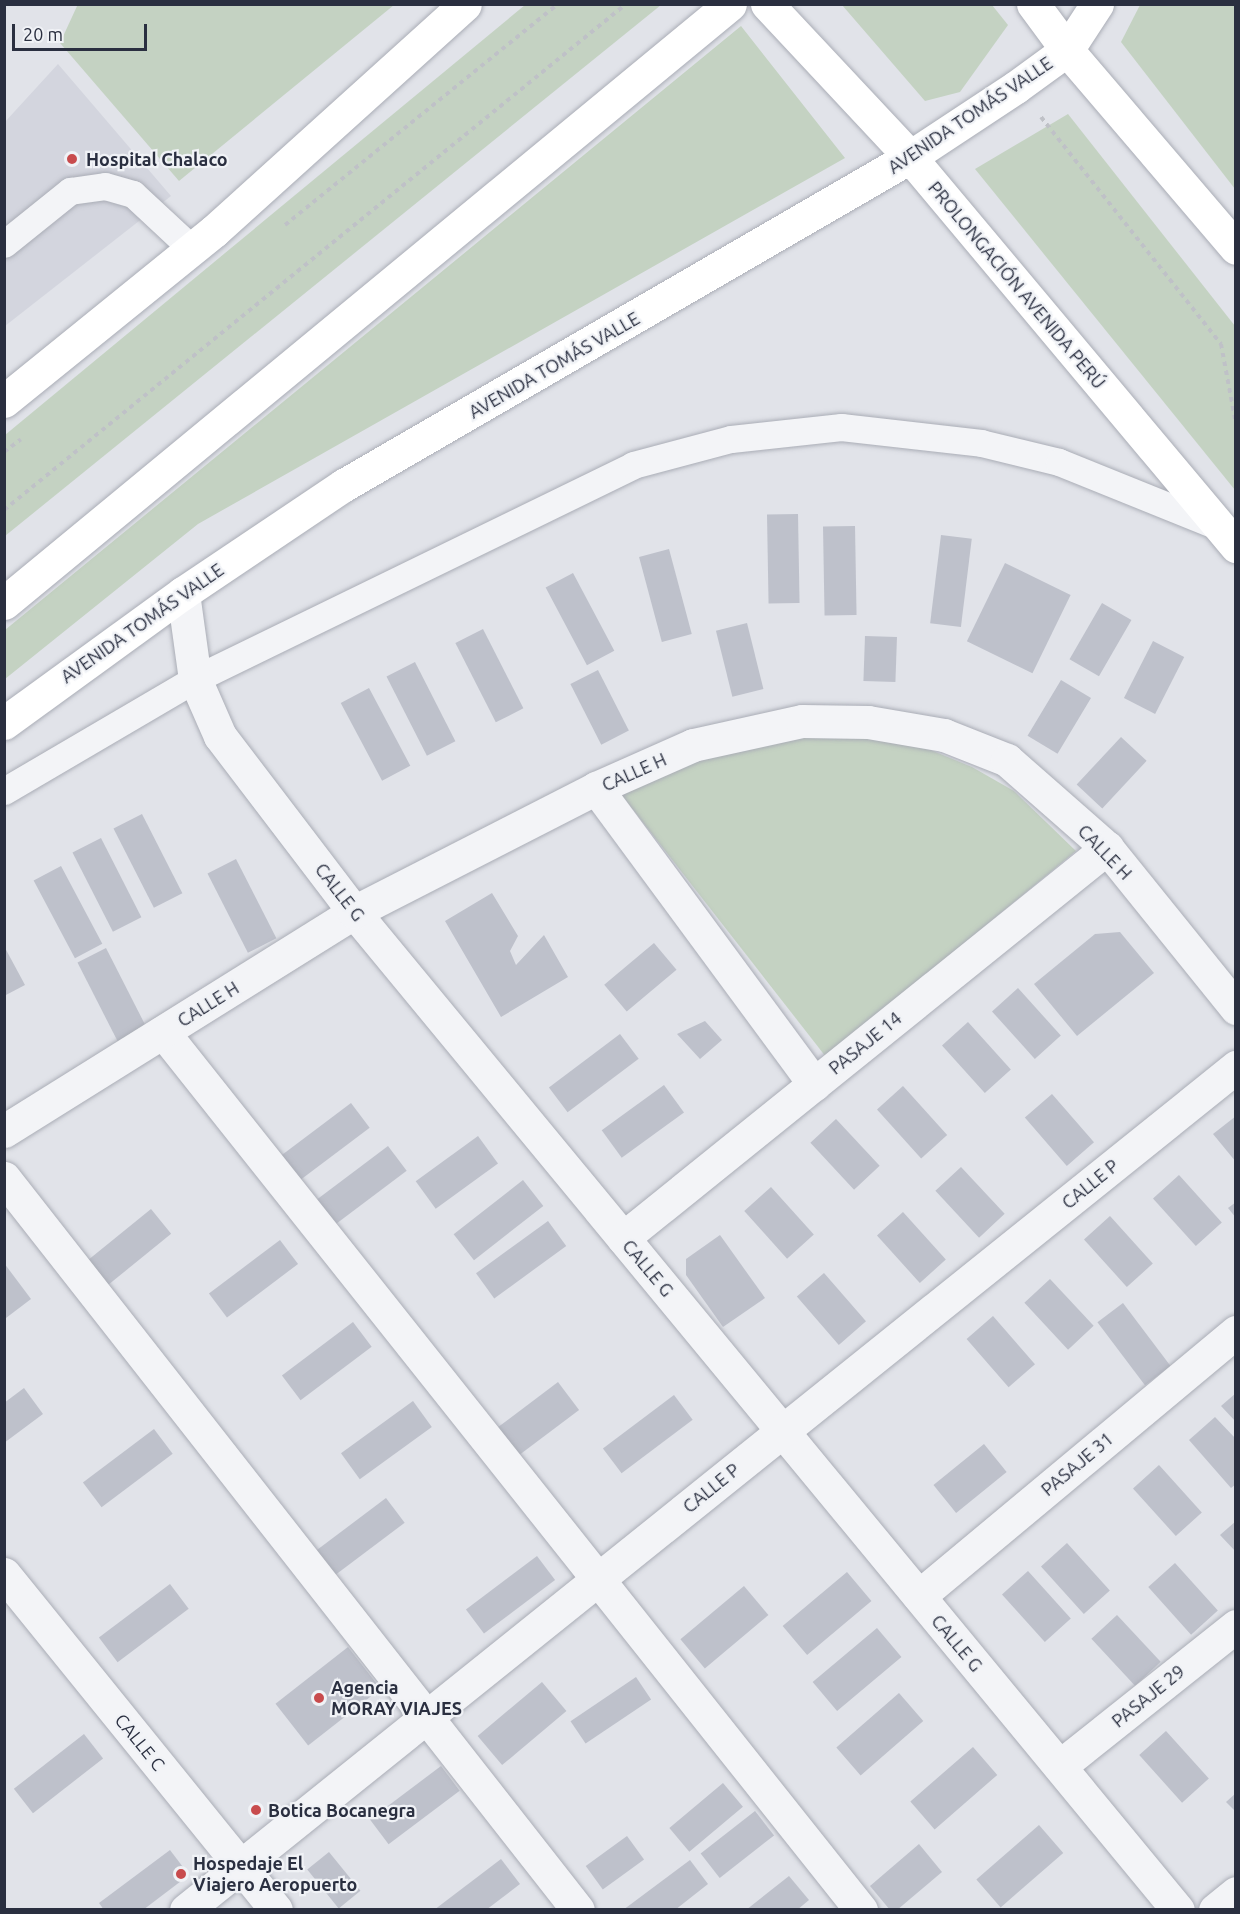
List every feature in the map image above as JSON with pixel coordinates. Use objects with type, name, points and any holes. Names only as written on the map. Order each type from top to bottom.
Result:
[{"type":"main road","points":[[4,401],[192,249],[465,4]]},
{"type":"main road","points":[[4,603],[730,4]]},
{"type":"main road","name":"PROLONGACIÓN AVENIDA PERÚ","points":[[767,4],[910,157],[1228,536]]},
{"type":"main road","points":[[1033,4],[1067,50],[1236,248]]},
{"type":"main road","name":"AVENIDA TOMÁS VALLE","points":[[4,723],[183,593],[344,485],[910,157],[1017,87],[1067,50],[1097,4]]},
{"type":"street","name":"CALLE G","points":[[183,593],[195,679],[220,736],[354,912],[1178,1910]]},
{"type":"street","name":"CALLE H","points":[[4,1131],[354,912],[596,788],[693,745],[760,728],[802,721],[868,722],[944,735],[1007,760],[1107,848],[1236,1008]]},
{"type":"street","points":[[596,788],[814,1084]]},
{"type":"street","name":"PASAJE 14","points":[[623,1238],[1107,848]]},
{"type":"street","points":[[164,1032],[860,1909]]},
{"type":"street","name":"CALLE P","points":[[186,1910],[1236,1067]]},
{"type":"street","points":[[4,1178],[578,1910]]},
{"type":"street","name":"PASAJE 31","points":[[919,1596],[1236,1332]]},
{"type":"street","name":"CALLE C","points":[[4,1574],[276,1910]]},
{"type":"street","name":"PASAJE 29","points":[[1060,1767],[1236,1626]]},
{"type":"street","points":[[1215,1910],[1236,1893]]},
{"type":"lane","points":[[4,244],[70,191],[105,186],[134,194],[192,249]]},
{"type":"lane","points":[[4,791],[195,679],[633,465],[731,438],[841,427],[981,443],[1059,462],[1228,536]]},
{"type":"path","points":[[4,510],[626,4]]},
{"type":"path","points":[[1017,87],[1221,345],[1236,424]]},
{"type":"shaded area","name":"Hospital Chalaco","points":[[58,64],[171,196],[5,326],[4,123]]},
{"type":"green space","points":[[78,4],[394,5],[179,181],[60,43]]},
{"type":"green space","points":[[525,5],[661,5],[5,536],[5,435]]},
{"type":"green space","points":[[842,5],[992,5],[1008,25],[960,92],[925,101]]},
{"type":"green space","points":[[1140,5],[1235,5],[1235,189],[1121,42]]},
{"type":"green space","points":[[741,26],[845,158],[198,524],[5,679],[5,630]]},
{"type":"green space","points":[[1068,114],[1235,326],[1235,490],[975,169]]},
{"type":"green space","points":[[812,731],[921,746],[972,767],[1014,791],[1076,851],[826,1057],[620,793],[703,751]]},
{"type":"building","points":[[798,514],[800,603],[769,604],[767,515]]},
{"type":"building","points":[[855,526],[857,615],[825,616],[823,527]]},
{"type":"building","points":[[941,535],[972,539],[961,627],[930,623]]},
{"type":"building","points":[[669,549],[692,634],[662,642],[639,557]]},
{"type":"building","points":[[1005,563],[1071,595],[1032,673],[967,641]]},
{"type":"building","points":[[573,573],[614,651],[587,665],[546,588]]},
{"type":"building","points":[[1102,603],[1131,620],[1099,676],[1070,659]]},
{"type":"building","points":[[747,623],[763,689],[732,697],[716,631]]},
{"type":"building","points":[[483,629],[523,708],[496,722],[455,643]]},
{"type":"building","points":[[865,636],[897,637],[895,682],[863,681]]},
{"type":"building","points":[[1153,641],[1184,657],[1155,714],[1124,698]]},
{"type":"building","points":[[415,662],[455,741],[427,756],[386,677]]},
{"type":"building","points":[[598,670],[629,731],[601,745],[570,684]]},
{"type":"building","points":[[1061,680],[1091,698],[1058,754],[1028,736]]},
{"type":"building","points":[[369,688],[410,766],[382,781],[341,703]]},
{"type":"building","points":[[1121,737],[1147,761],[1102,808],[1077,785]]},
{"type":"building","points":[[142,814],[182,893],[154,908],[113,829]]},
{"type":"building","points":[[101,838],[141,917],[113,932],[72,853]]},
{"type":"building","points":[[236,859],[276,938],[248,953],[207,874]]},
{"type":"building","points":[[61,866],[102,944],[75,958],[34,881]]},
{"type":"building","points":[[492,893],[518,936],[510,951],[516,965],[544,935],[568,977],[501,1017],[445,921]]},
{"type":"building","points":[[1120,932],[1154,973],[1077,1036],[1034,984],[1095,934]]},
{"type":"building","points":[[654,943],[676,970],[627,1012],[604,985]]},
{"type":"building","points":[[4,946],[25,985],[4,996]]},
{"type":"building","points":[[106,948],[146,1027],[118,1042],[77,963]]},
{"type":"building","points":[[1018,988],[1061,1036],[1035,1059],[992,1011]]},
{"type":"building","points":[[705,1021],[722,1040],[700,1059],[677,1034]]},
{"type":"building","points":[[968,1022],[1011,1070],[985,1093],[942,1045]]},
{"type":"building","points":[[620,1034],[639,1059],[568,1112],[549,1088]]},
{"type":"building","points":[[664,1085],[684,1113],[622,1158],[602,1130]]},
{"type":"building","points":[[903,1086],[947,1135],[921,1158],[877,1109]]},
{"type":"building","points":[[1052,1094],[1094,1142],[1067,1166],[1025,1118]]},
{"type":"building","points":[[351,1103],[370,1128],[299,1181],[280,1157]]},
{"type":"building","points":[[1236,1116],[1236,1162],[1213,1134]]},
{"type":"building","points":[[836,1119],[880,1166],[854,1190],[810,1143]]},
{"type":"building","points":[[478,1136],[498,1164],[436,1209],[416,1181]]},
{"type":"building","points":[[388,1146],[407,1171],[336,1224],[317,1200]]},
{"type":"building","points":[[961,1167],[1005,1214],[979,1238],[935,1191]]},
{"type":"building","points":[[1179,1175],[1222,1223],[1196,1246],[1153,1198]]},
{"type":"building","points":[[523,1180],[543,1206],[474,1260],[454,1234]]},
{"type":"building","points":[[771,1187],[814,1235],[787,1259],[744,1211]]},
{"type":"building","points":[[1236,1202],[1236,1218],[1228,1208]]},
{"type":"building","points":[[151,1209],[171,1234],[103,1289],[83,1264]]},
{"type":"building","points":[[903,1212],[946,1260],[920,1283],[877,1235]]},
{"type":"building","points":[[1110,1216],[1153,1264],[1127,1287],[1084,1239]]},
{"type":"building","points":[[548,1221],[566,1246],[494,1298],[476,1273]]},
{"type":"building","points":[[720,1235],[765,1298],[723,1327],[686,1275],[686,1259]]},
{"type":"building","points":[[280,1240],[298,1264],[227,1318],[209,1294]]},
{"type":"building","points":[[4,1263],[31,1299],[6,1318],[4,1316]]},
{"type":"building","points":[[824,1273],[866,1321],[839,1345],[797,1297]]},
{"type":"building","points":[[1050,1279],[1094,1326],[1068,1350],[1024,1303]]},
{"type":"building","points":[[1123,1303],[1171,1366],[1145,1385],[1097,1322]]},
{"type":"building","points":[[993,1316],[1035,1364],[1009,1387],[967,1339]]},
{"type":"building","points":[[353,1322],[372,1347],[301,1400],[282,1376]]},
{"type":"building","points":[[558,1382],[579,1410],[518,1456],[497,1428]]},
{"type":"building","points":[[24,1388],[43,1414],[4,1443],[4,1403]]},
{"type":"building","points":[[1236,1393],[1236,1422],[1221,1406]]},
{"type":"building","points":[[674,1395],[693,1420],[622,1473],[603,1449]]},
{"type":"building","points":[[413,1401],[432,1427],[360,1479],[341,1453]]},
{"type":"building","points":[[1215,1417],[1236,1439],[1236,1484],[1231,1488],[1189,1440]]},
{"type":"building","points":[[154,1429],[173,1454],[102,1507],[83,1483]]},
{"type":"building","points":[[984,1444],[1007,1472],[956,1513],[933,1485]]},
{"type":"building","points":[[1159,1465],[1202,1513],[1176,1536],[1133,1488]]},
{"type":"building","points":[[386,1498],[405,1523],[334,1576],[315,1552]]},
{"type":"building","points":[[1236,1521],[1236,1552],[1220,1535]]},
{"type":"building","points":[[1067,1543],[1110,1591],[1084,1614],[1041,1566]]},
{"type":"building","points":[[537,1556],[555,1580],[484,1634],[466,1610]]},
{"type":"building","points":[[1175,1563],[1218,1611],[1191,1635],[1148,1587]]},
{"type":"building","points":[[1028,1571],[1071,1619],[1045,1642],[1002,1594]]},
{"type":"building","points":[[847,1572],[871,1601],[807,1655],[783,1626]]},
{"type":"building","points":[[170,1584],[189,1609],[118,1662],[99,1638]]},
{"type":"building","points":[[744,1586],[768,1615],[705,1668],[680,1639]]},
{"type":"building","points":[[1117,1615],[1161,1662],[1135,1686],[1091,1639]]},
{"type":"building","points":[[877,1628],[901,1657],[837,1711],[813,1682]]},
{"type":"building","points":[[348,1647],[381,1689],[308,1745],[276,1704]]},
{"type":"building","points":[[636,1677],[651,1699],[586,1744],[571,1721]]},
{"type":"building","points":[[542,1682],[566,1711],[502,1765],[478,1736]]},
{"type":"building","points":[[899,1693],[923,1721],[861,1775],[836,1747]]},
{"type":"building","points":[[1166,1731],[1209,1779],[1182,1803],[1139,1755]]},
{"type":"building","points":[[84,1734],[103,1758],[33,1813],[14,1789]]},
{"type":"building","points":[[973,1747],[997,1775],[935,1829],[910,1801]]},
{"type":"building","points":[[441,1766],[460,1791],[389,1844],[370,1820]]},
{"type":"building","points":[[723,1783],[743,1807],[689,1852],[669,1828]]},
{"type":"building","points":[[1236,1793],[1236,1812],[1226,1802]]},
{"type":"building","points":[[755,1811],[774,1835],[720,1878],[701,1853]]},
{"type":"building","points":[[1039,1825],[1063,1853],[1001,1907],[976,1879]]},
{"type":"building","points":[[627,1836],[644,1859],[603,1889],[586,1866]]},
{"type":"building","points":[[919,1844],[942,1872],[897,1910],[890,1910],[870,1886]]},
{"type":"building","points":[[170,1850],[189,1875],[143,1910],[104,1910],[99,1903]]},
{"type":"building","points":[[329,1852],[360,1891],[339,1908],[307,1870]]},
{"type":"building","points":[[501,1859],[520,1884],[486,1910],[434,1910]]},
{"type":"building","points":[[690,1860],[708,1884],[675,1910],[623,1910]]},
{"type":"building","points":[[789,1876],[809,1900],[797,1910],[746,1910]]},
{"type":"place","name":"Hospital Chalaco","points":[[72,159]]},
{"type":"place","name":"Agencia MORAY VIAJES","points":[[319,1698]]},
{"type":"place","name":"Botica Bocanegra","points":[[256,1810]]},
{"type":"place","name":"Hospedaje El Viajero Aeropuerto","points":[[181,1874]]}]
